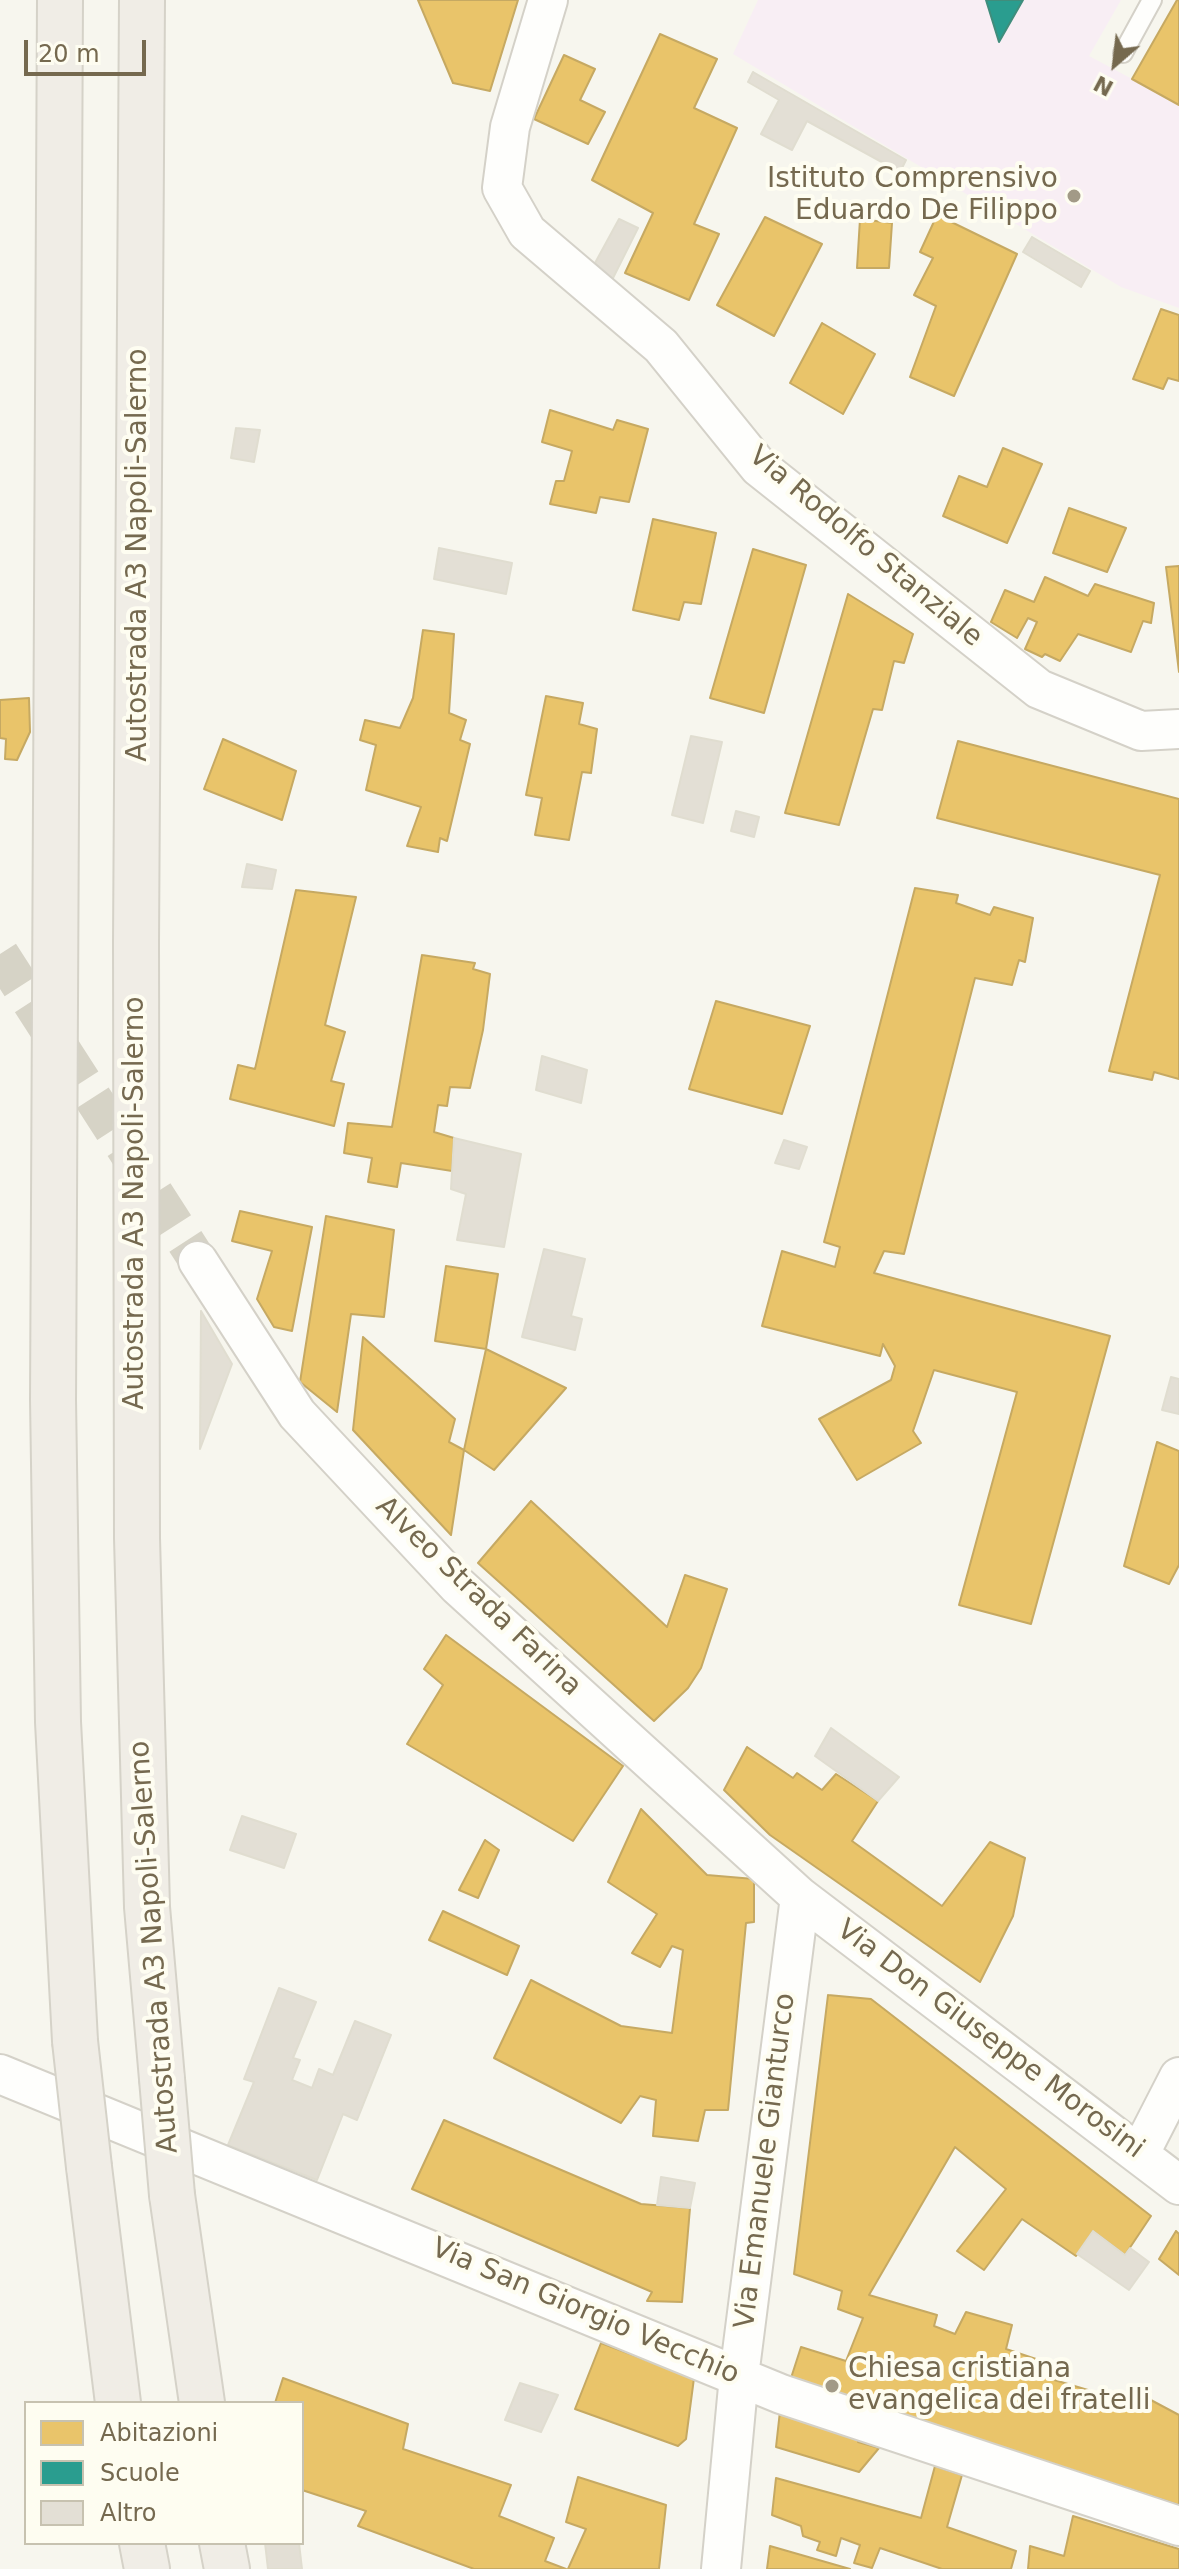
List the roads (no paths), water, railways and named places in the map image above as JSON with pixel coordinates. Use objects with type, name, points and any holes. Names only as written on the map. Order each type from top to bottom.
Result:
[{"type":"highway","points":[[60,0],[53,1399],[58,1722],[75,2041],[118,2401]]},
{"type":"highway","name":"Autostrada A3 Napoli-Salerno","points":[[142,0],[136,941],[137,1538],[147,1907],[172,2195],[202,2401]]},
{"type":"highway","points":[[142,2545],[147,2569]]},
{"type":"highway","points":[[222,2545],[227,2569]]},
{"type":"street","name":"Via Rodolfo Stanziale","points":[[548,0],[510,127],[502,188],[527,232],[661,346],[759,467],[1039,689],[1141,731],[1179,729]]},
{"type":"street","name":"Alveo Strada Farina","points":[[198,1261],[297,1414],[458,1586],[800,1897]]},
{"type":"street","name":"Via Don Giuseppe Morosini","points":[[800,1897],[1179,2185]]},
{"type":"street","name":"Via Emanuele Gianturco","points":[[721,2569],[739,2376],[800,1897]]},
{"type":"street","name":"Via San Giorgio Vecchio","points":[[0,2074],[781,2394],[1179,2526]]},
{"type":"street","points":[[1140,2153],[1179,2077]]},
{"type":"lane","points":[[1123,53],[1152,0]]},
{"type":"tunnel","points":[[0,954],[198,1261]]},
{"type":"place","name":"Istituto Comprensivo Eduardo De Filippo","points":[[1074,196]]},
{"type":"place","name":"Chiesa cristiana evangelica dei fratelli","points":[[832,2386]]}]
